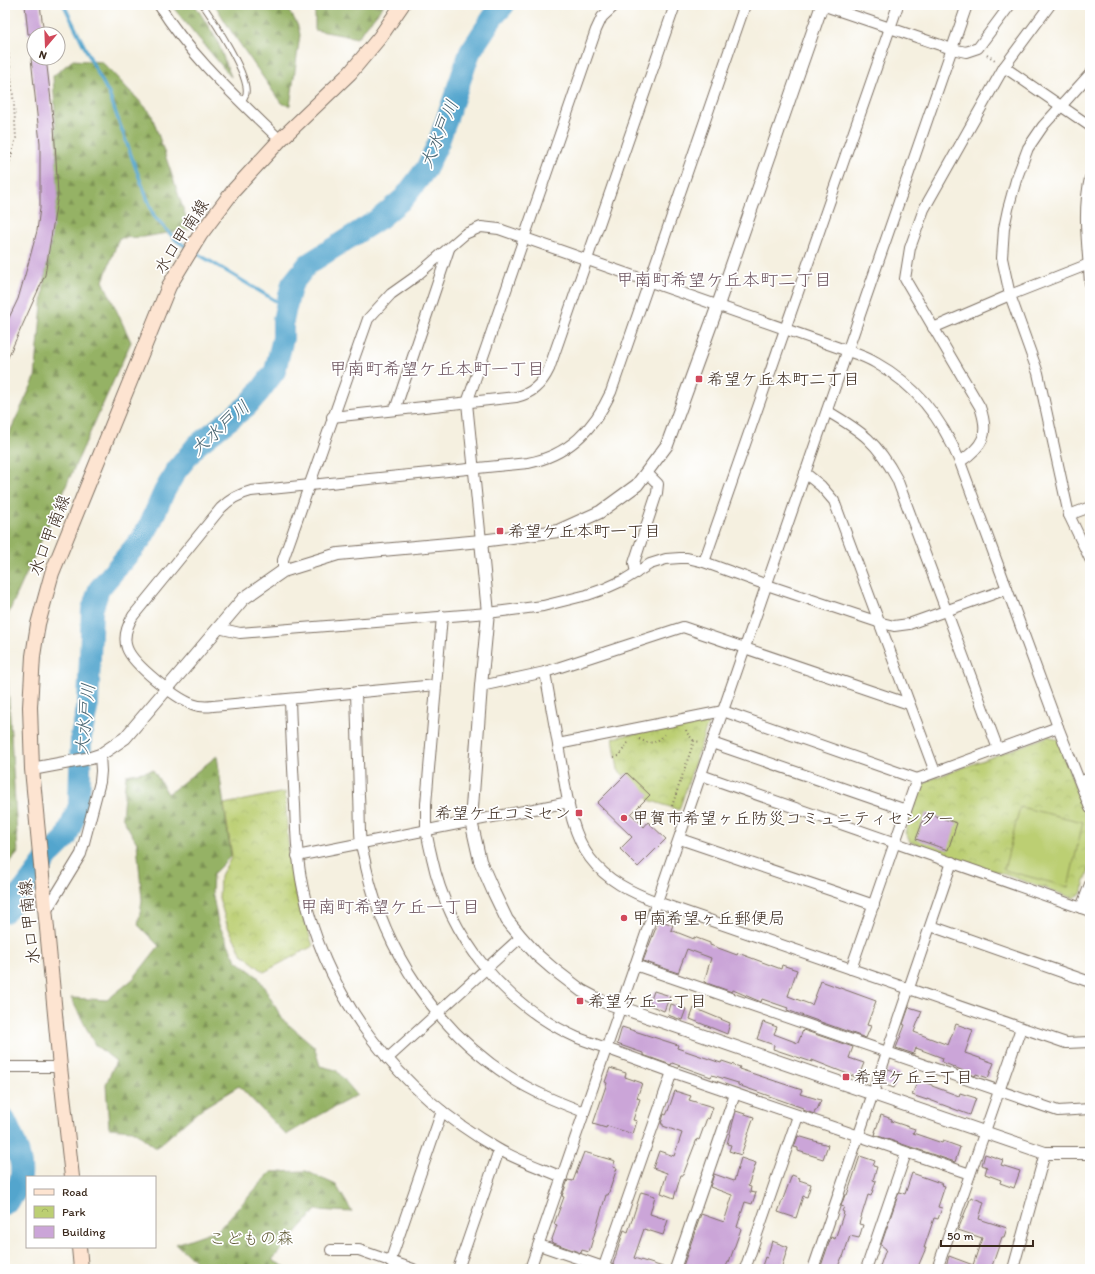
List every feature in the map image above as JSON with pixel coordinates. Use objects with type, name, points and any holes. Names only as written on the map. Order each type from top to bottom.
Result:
[{"type":"main road","name":"水口甲南線","points":[[72,1176],[60,1067],[32,769],[30,707],[38,624],[55,566],[169,286],[200,235],[234,190],[280,140],[350,73],[380,37],[402,5]]},
{"type":"main road","points":[[79,1248],[81,1269]]},
{"type":"street","points":[[159,5],[170,24],[213,75],[280,140]]},
{"type":"street","points":[[615,5],[602,17],[596,30],[467,403],[488,613],[471,821],[480,861],[507,920],[521,937],[537,955],[552,968],[582,991],[599,1000],[1045,1153],[1090,1153]]},
{"type":"street","points":[[332,417],[523,396],[535,389],[543,380],[549,369],[675,5]]},
{"type":"street","points":[[436,685],[204,707],[183,700],[138,664],[129,652],[126,644],[126,632],[133,616],[221,508],[229,500],[239,494],[251,491],[539,461],[550,457],[573,444],[590,427],[604,408],[611,392],[745,5]]},
{"type":"street","points":[[32,769],[70,763],[96,756],[126,738],[243,598],[283,571],[338,554],[481,541],[558,531],[600,512],[638,485],[667,445],[718,305],[822,5],[890,29],[966,52],[978,48],[1010,5]]},
{"type":"street","points":[[704,562],[898,5]]},
{"type":"street","points":[[530,1269],[620,1007],[680,839],[967,5]]},
{"type":"street","points":[[960,462],[971,455],[979,446],[984,433],[985,424],[980,407],[905,279],[910,248],[924,209],[1004,67],[1050,5]]},
{"type":"street","points":[[1004,67],[1090,126]]},
{"type":"street","points":[[1090,74],[1043,126],[1023,158],[1004,228],[1002,248],[1003,268],[1010,295],[1038,372],[1069,515],[1090,559]]},
{"type":"street","points":[[1090,178],[1086,214],[1086,235],[1090,283]]},
{"type":"street","points":[[283,571],[283,560],[332,417],[368,319],[391,294],[414,277],[465,234],[481,227],[499,230],[848,351],[876,362],[916,393],[941,424],[960,462],[1058,727],[1085,780],[1090,808]]},
{"type":"street","points":[[395,410],[449,247]]},
{"type":"street","points":[[933,328],[1010,295],[1089,264]]},
{"type":"street","points":[[827,411],[856,428],[865,436],[881,452],[897,479],[998,749]]},
{"type":"street","points":[[636,573],[634,563],[657,493],[658,484],[646,472]]},
{"type":"street","points":[[805,473],[822,486],[834,501],[935,772]]},
{"type":"street","points":[[1069,515],[1090,507]]},
{"type":"street","points":[[218,628],[240,633],[488,613],[543,606],[574,600],[604,589],[636,573],[650,564],[673,558],[687,558],[704,562],[767,585],[894,626],[902,626],[1008,589]]},
{"type":"street","points":[[442,616],[426,804],[426,829],[435,875],[442,893],[463,936],[486,969],[516,999],[552,1025],[578,1038],[798,1116],[970,1174]]},
{"type":"street","points":[[481,686],[545,672],[683,627],[909,704]]},
{"type":"street","points":[[545,672],[569,802],[577,833],[584,850],[590,858],[604,874],[620,886],[657,902],[1066,1043],[1090,1042]]},
{"type":"street","points":[[356,692],[361,843],[370,882],[391,940],[419,988],[438,1013],[474,1050],[510,1076],[552,1100],[584,1112]]},
{"type":"street","points":[[290,699],[297,856],[303,888],[309,915],[328,966],[350,1008],[387,1059],[423,1095],[442,1111],[469,1131],[499,1150],[562,1177]]},
{"type":"street","points":[[558,744],[723,711],[917,780],[1058,727]]},
{"type":"street","points":[[712,743],[906,810]]},
{"type":"street","points":[[45,913],[81,854],[100,782],[101,770],[96,756]]},
{"type":"street","points":[[701,775],[1086,909],[1090,884]]},
{"type":"street","points":[[851,969],[917,780]]},
{"type":"street","points":[[297,856],[426,829],[569,802]]},
{"type":"street","points":[[680,839],[874,905]]},
{"type":"street","points":[[813,1269],[910,989],[952,862]]},
{"type":"street","points":[[931,926],[1090,982]]},
{"type":"street","points":[[387,1059],[521,937]]},
{"type":"street","points":[[635,965],[1058,1111],[1090,1108]]},
{"type":"street","points":[[937,1269],[1021,1028]]},
{"type":"street","points":[[5,1067],[60,1067]]},
{"type":"street","points":[[538,1245],[606,1268],[672,1072]]},
{"type":"street","points":[[675,1269],[735,1094]]},
{"type":"street","points":[[390,1262],[442,1111]]},
{"type":"street","points":[[746,1269],[798,1116]]},
{"type":"street","points":[[458,1269],[499,1150]]},
{"type":"street","points":[[866,1269],[906,1153]]},
{"type":"street","points":[[1013,1269],[1045,1153]]},
{"type":"street","points":[[330,1250],[359,1250],[413,1269]]},
{"type":"lane","points":[[203,5],[238,64],[244,78],[246,93],[242,102]]},
{"type":"path","points":[[5,22],[16,138],[5,174]]},
{"type":"path","points":[[978,48],[1004,67]]},
{"type":"path","points":[[684,719],[687,733],[694,741],[712,743]]},
{"type":"path","points":[[635,736],[642,741],[654,742],[658,741],[667,732]]},
{"type":"path","points":[[614,757],[619,756],[630,737]]},
{"type":"path","points":[[672,806],[694,741]]},
{"type":"green space","points":[[171,5],[195,5],[217,40],[231,77]]},
{"type":"green space","points":[[215,5],[284,5],[296,22],[300,35],[290,106],[281,103],[231,31]]},
{"type":"green space","points":[[315,5],[384,5],[357,38],[315,30]]},
{"type":"green space","points":[[73,60],[102,62],[151,113],[190,229],[144,237],[119,238],[103,281],[131,342],[5,621],[5,442],[35,378],[57,148],[53,76]]},
{"type":"green space","points":[[5,634],[18,853],[5,868]]},
{"type":"green space","points":[[710,717],[679,810],[649,800],[618,770],[613,738]]},
{"type":"green space","points":[[1049,736],[1058,740],[1090,827],[1090,866],[1081,894],[1073,898],[910,842],[905,832],[919,790],[929,780]]},
{"type":"green space","points":[[217,756],[231,856],[213,874],[212,891],[218,923],[236,960],[258,977],[283,1020],[314,1046],[320,1066],[336,1070],[357,1095],[286,1135],[239,1086],[201,1109],[156,1148],[133,1130],[109,1128],[106,1084],[116,1061],[95,1045],[71,998],[107,1000],[133,979],[159,946],[138,925],[142,900],[137,843],[122,817],[126,775],[153,770],[168,794]]},
{"type":"green space","points":[[285,792],[288,841],[295,889],[313,946],[264,972],[242,954],[227,925],[219,898],[220,877],[232,856],[224,804]]},
{"type":"green space","points":[[1020,807],[1083,822],[1068,887],[1004,870]]},
{"type":"green space","name":"こどもの森","points":[[306,1171],[336,1185],[352,1212],[316,1210],[272,1260],[289,1269],[204,1269],[176,1244],[219,1229],[271,1172]]},
{"type":"building","points":[[25,5],[40,5],[43,26],[27,26]]},
{"type":"building","points":[[32,66],[47,66],[54,126],[58,194],[45,275],[5,364],[5,326],[18,299],[37,231],[40,208],[40,143]]},
{"type":"building","name":"甲賀市希望ヶ丘防災コミュニティセンター","points":[[627,773],[650,795],[631,814],[644,827],[648,822],[666,839],[638,867],[620,849],[632,837],[597,803]]},
{"type":"building","points":[[926,813],[957,823],[948,850],[916,839]]},
{"type":"building","points":[[659,920],[673,925],[671,930],[694,939],[694,937],[710,943],[710,945],[737,955],[738,953],[781,969],[782,965],[797,970],[788,996],[812,1005],[821,981],[876,1001],[867,1025],[871,1026],[866,1038],[787,1010],[788,1008],[762,999],[761,1002],[733,990],[732,992],[704,982],[711,958],[687,949],[678,973],[643,961]]},
{"type":"building","points":[[654,991],[670,996],[664,1011],[649,1005]]},
{"type":"building","points":[[671,1004],[686,1009],[682,1020],[668,1015]]},
{"type":"building","points":[[909,1007],[922,1011],[914,1032],[948,1045],[956,1024],[973,1030],[965,1053],[994,1063],[988,1078],[976,1074],[975,1076],[942,1062],[943,1058],[916,1048],[914,1054],[896,1048],[905,1025],[903,1024]]},
{"type":"building","points":[[694,1008],[730,1023],[727,1034],[690,1019]]},
{"type":"building","points":[[763,1022],[777,1027],[774,1034],[798,1043],[803,1030],[853,1047],[849,1058],[864,1063],[858,1078],[812,1060],[812,1062],[773,1049],[774,1045],[757,1039]]},
{"type":"building","points":[[622,1027],[678,1045],[677,1048],[721,1063],[722,1061],[740,1067],[739,1069],[802,1090],[800,1094],[821,1100],[814,1114],[803,1110],[803,1108],[738,1085],[738,1083],[712,1075],[711,1077],[672,1063],[671,1065],[643,1055],[643,1053],[617,1044]]},
{"type":"building","points":[[610,1068],[626,1073],[625,1077],[642,1083],[637,1098],[640,1099],[633,1120],[637,1121],[633,1134],[607,1126],[606,1128],[593,1124],[607,1083],[605,1082]]},
{"type":"building","points":[[888,1069],[900,1073],[894,1088],[883,1084]]},
{"type":"building","points":[[918,1080],[959,1096],[960,1093],[976,1098],[970,1115],[912,1095]]},
{"type":"building","points":[[675,1091],[691,1096],[689,1100],[713,1107],[709,1119],[707,1118],[699,1140],[697,1139],[683,1175],[681,1175],[674,1198],[661,1193],[667,1173],[653,1168],[659,1151],[674,1156],[682,1133],[661,1124],[664,1114],[666,1115],[668,1111]]},
{"type":"building","points":[[736,1111],[754,1117],[741,1155],[729,1151],[731,1145],[727,1144]]},
{"type":"building","points":[[881,1115],[892,1119],[891,1121],[915,1129],[913,1133],[942,1143],[943,1141],[960,1147],[955,1162],[875,1135]]},
{"type":"building","points":[[798,1136],[828,1145],[823,1159],[798,1151],[798,1148],[794,1147]]},
{"type":"building","points":[[584,1152],[615,1161],[613,1167],[617,1168],[608,1195],[606,1195],[589,1252],[582,1250],[581,1253],[551,1242],[557,1225],[554,1224],[564,1197],[562,1196],[568,1180],[573,1181]]},
{"type":"building","points":[[985,1154],[1003,1160],[1001,1165],[1020,1171],[1014,1188],[1000,1183],[1001,1180],[985,1174],[987,1167],[982,1165]]},
{"type":"building","points":[[860,1156],[875,1161],[873,1166],[877,1167],[873,1180],[876,1181],[871,1196],[868,1195],[859,1224],[863,1225],[859,1238],[850,1236],[837,1269],[820,1269],[831,1237],[835,1239],[844,1212],[842,1211],[844,1207],[841,1206],[845,1195],[847,1195]]},
{"type":"building","points":[[741,1158],[756,1163],[748,1186],[751,1187],[750,1192],[756,1193],[752,1204],[745,1202],[737,1227],[741,1229],[729,1262],[725,1269],[682,1269],[701,1214],[724,1222],[732,1195],[710,1187],[714,1174],[734,1181]]},
{"type":"building","points":[[912,1173],[945,1186],[938,1207],[942,1208],[938,1219],[934,1218],[924,1248],[926,1248],[917,1269],[879,1269],[886,1249],[881,1245],[899,1192],[905,1194]]},
{"type":"building","points":[[792,1175],[800,1178],[799,1180],[811,1184],[807,1197],[803,1196],[796,1218],[778,1212]]},
{"type":"building","points":[[641,1192],[655,1196],[650,1214],[668,1220],[663,1235],[644,1229],[634,1258],[663,1267],[662,1269],[622,1269],[615,1267],[613,1264],[624,1230],[628,1232]]},
{"type":"building","points":[[971,1197],[984,1202],[979,1219],[1007,1228],[1004,1237],[1002,1237],[991,1269],[945,1269],[949,1256],[973,1265],[982,1238],[958,1230]]},
{"type":"building","points":[[772,1241],[788,1247],[781,1269],[761,1269],[765,1257],[767,1258]]},
{"type":"waterway","points":[[64,5],[109,94],[154,216],[176,240],[188,248]]},
{"type":"waterway","name":"大水戸川","points":[[5,912],[51,853],[66,838],[79,806],[81,737],[88,704],[92,610],[99,589],[142,538],[176,471],[197,445],[247,406],[275,371],[283,338],[283,321],[292,284],[308,264],[379,219],[404,198],[426,169],[438,144],[470,52],[493,17],[504,5]]},
{"type":"waterway","points":[[193,251],[286,307]]},
{"type":"waterway","points":[[5,1120],[15,1142],[21,1164],[19,1184],[14,1194],[5,1204]]},
{"type":"place","name":"希望ケ丘本町二丁目","points":[[699,379]]},
{"type":"place","name":"希望ケ丘本町一丁目","points":[[500,531]]},
{"type":"place","name":"希望ケ丘コミセン","points":[[579,813]]},
{"type":"place","name":"甲賀市希望ヶ丘防災コミュニティセンター","points":[[624,818]]},
{"type":"place","name":"甲南希望ヶ丘郵便局","points":[[624,918]]},
{"type":"place","name":"希望ケ丘一丁目","points":[[580,1001]]},
{"type":"place","name":"希望ケ丘三丁目","points":[[846,1077]]},
{"type":"district","name":"甲南町希望ケ丘本町二丁目","points":[[724,280]]},
{"type":"district","name":"甲南町希望ケ丘本町一丁目","points":[[437,369]]},
{"type":"district","name":"甲南町希望ケ丘一丁目","points":[[390,907]]}]
